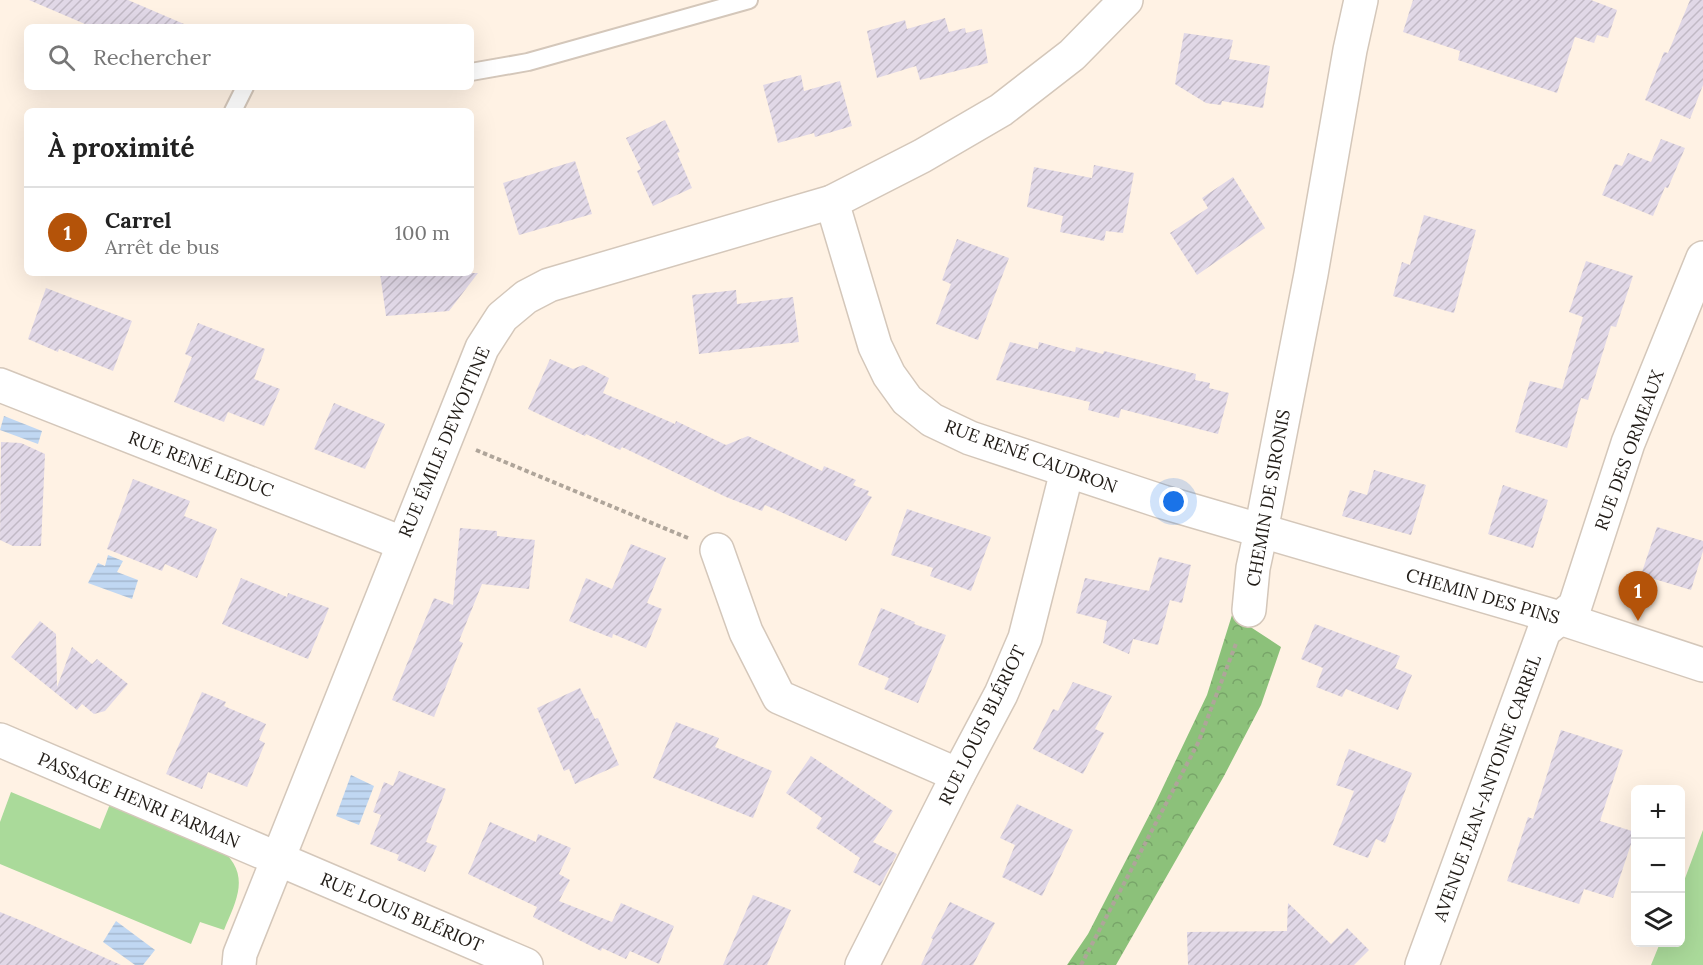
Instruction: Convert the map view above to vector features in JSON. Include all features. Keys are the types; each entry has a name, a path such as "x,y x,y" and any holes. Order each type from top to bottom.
{"street":[{"name":"RUE ÉMILE DEWOITINE","path":"239,965 240,954 444,438 482,348 502,317 526,297 549,285 832,202 922,156 1001,110 1072,54 1126,0"},
{"name":"CHEMIN DE SIRONIS","path":"1250,610 1253,568 1311,274 1350,50 1361,0"},
{"name":"RUE RENÉ CAUDRON","path":"832,202 875,346 889,375 907,400 932,420 970,438 1067,471 1261,531"},
{"name":"RUE DES ORMEAUX","path":"1560,618 1575,606 1628,443 1700,271"},
{"name":"RUE RENÉ LEDUC","path":"0,385 402,543"},
{"name":"RUE LOUIS BLÉRIOT","path":"862,965 1001,694 1025,638 1067,471"},
{"name":"CHEMIN DES PINS","path":"1261,531 1560,618 1703,665"},
{"path":"717,550 746,632 779,697 958,775"},
{"name":"AVENUE JEAN-ANTOINE CARREL","path":"1422,965 1544,631 1560,618"},
{"name":"PASSAGE HENRI FARMAN","path":"0,740 278,860"},
{"name":"RUE LOUIS BLÉRIOT","path":"278,860 526,965"}],"lane":[{"path":"474,71 528,62 749,0"},
{"path":"234,108 243,90"}],"path":[{"path":"444,438 717,550"},
{"name":"CHEMIN DE SIRONIS","path":"1081,965 1198,743 1250,610"}],"green space":[{"path":"1232,615 1281,647 1261,705 1224,776 1116,965 1067,965 1088,934 1154,806 1207,695"},
{"path":"11,792 100,829 110,804 221,849 236,868 239,878 237,898 224,930 200,922 191,944 0,864 0,822"},
{"path":"1703,830 1703,965 1651,965 1658,947 1685,947 1685,878"}],"water":[{"path":"4,416 42,431 38,444 0,430"},
{"path":"108,555 123,561 117,572 138,580 132,599 88,583 98,563 105,566"},
{"path":"351,775 374,786 359,825 336,816"},
{"path":"116,921 155,950 143,965 135,965 103,942"}],"building":[{"path":"29,0 128,0 184,24 85,24"},
{"path":"1413,0 1591,0 1617,10 1608,38 1597,35 1594,43 1575,37 1557,93 1458,60 1460,51 1403,32"},
{"path":"1690,0 1703,0 1703,85 1690,119 1645,100 1664,52 1668,53"},
{"path":"945,18 949,32 965,28 966,33 982,29 988,63 920,80 916,66 877,78 867,31 905,20 907,29"},
{"path":"1184,33 1233,40 1229,59 1270,66 1263,108 1222,101 1221,105 1206,103 1175,84"},
{"path":"801,75 804,91 840,81 852,126 815,137 814,133 778,143 763,85"},
{"path":"665,120 680,152 677,153 692,188 653,206 637,171 641,169 626,138"},
{"path":"1661,139 1685,148 1653,216 1602,195 1615,164 1622,166 1628,153 1651,162"},
{"path":"575,161 592,214 519,235 503,183"},
{"path":"1094,165 1134,173 1123,233 1106,231 1104,241 1060,232 1063,216 1027,207 1034,167 1092,178"},
{"path":"1233,177 1265,228 1197,275 1170,233 1208,208 1202,198"},
{"path":"1424,215 1476,230 1454,313 1393,296 1402,262 1410,265"},
{"path":"957,239 1009,258 978,340 936,324 951,284 942,280"},
{"path":"1586,261 1633,276 1616,327 1611,326 1588,400 1581,398 1567,448 1515,432 1530,381 1562,389 1583,317 1569,312"},
{"path":"474,273 478,273 449,311 386,316 380,276 474,276"},
{"path":"46,288 132,321 113,371 28,339"},
{"path":"736,290 737,304 793,297 799,342 699,354 692,295"},
{"path":"198,323 265,349 254,379 280,389 264,426 228,412 224,422 174,402 192,357 185,354"},
{"path":"1010,342 1038,349 1039,342 1075,352 1076,347 1103,354 1104,351 1196,374 1195,380 1210,383 1209,388 1229,393 1218,434 1121,409 1119,418 1088,410 1090,402 996,380"},
{"path":"550,359 573,369 583,365 609,378 603,393 675,424 676,421 726,445 748,436 822,471 824,466 856,480 853,485 869,491 867,495 872,497 846,541 765,505 762,511 726,497 622,447 620,450 586,434 585,436 528,409"},
{"path":"334,403 385,424 365,469 314,449"},
{"path":"1,442 21,443 45,454 41,546 13,546 0,540"},
{"path":"1374,470 1426,485 1411,535 1342,516 1350,490 1367,495"},
{"path":"133,479 190,501 184,516 217,529 197,578 165,564 162,571 107,549"},
{"path":"1503,485 1548,500 1533,548 1488,534"},
{"path":"907,509 991,537 971,591 930,576 933,568 891,555"},
{"path":"1657,527 1703,541 1703,551 1691,590 1641,575"},
{"path":"460,528 497,531 497,536 535,540 529,589 482,584 459,641 463,643 434,717 392,700 434,598 453,605"},
{"path":"631,544 666,558 647,603 662,609 646,648 613,634 612,638 569,621 586,578 612,589"},
{"path":"1159,557 1191,565 1182,603 1170,600 1158,645 1133,639 1129,654 1103,643 1107,621 1076,613 1085,578 1149,591"},
{"path":"241,578 287,597 288,593 329,608 308,659 222,624"},
{"path":"881,608 915,622 914,624 946,635 918,703 884,689 889,678 858,665"},
{"path":"40,621 56,634 57,687 72,647 92,664 97,659 128,684 105,711 94,714 82,704 77,710 11,657"},
{"path":"1315,624 1400,656 1395,668 1412,675 1398,710 1346,689 1342,697 1316,687 1323,668 1301,659"},
{"path":"1073,682 1112,696 1095,729 1104,733 1083,774 1033,749 1053,709 1058,711"},
{"path":"580,688 595,719 598,718 619,765 575,784 569,769 564,771 537,708"},
{"path":"202,692 226,702 224,706 266,724 259,740 265,743 247,787 208,772 202,789 166,774"},
{"path":"676,722 719,738 715,747 772,771 753,818 653,778"},
{"path":"1561,730 1623,750 1600,821 1631,831 1631,844 1613,898 1584,889 1579,904 1507,881 1528,817 1533,819"},
{"path":"1349,749 1412,773 1385,843 1376,839 1368,858 1333,845 1354,791 1336,785"},
{"path":"811,756 893,811 873,842 897,854 880,886 853,872 860,858 816,828 822,818 786,793"},
{"path":"399,771 446,789 426,842 437,846 425,872 397,860 399,855 370,844 381,815 373,812 384,782 393,786"},
{"path":"1017,804 1073,830 1042,896 1002,877 1015,845 1000,838"},
{"path":"490,822 536,842 538,834 571,848 559,874 570,880 559,901 612,922 621,903 674,926 659,964 630,951 626,959 602,948 601,951 533,917 537,907 468,874"},
{"path":"753,895 791,910 767,965 723,965"},
{"path":"950,902 995,923 973,965 921,965 933,939 931,938"},
{"path":"1288,903 1331,944 1347,928 1369,950 1354,965 1188,965 1187,932 1287,931"},
{"path":"0,912 32,925 121,965 0,965"}],"place":[{"name":"Carrel","path":"1638,621"}]}
